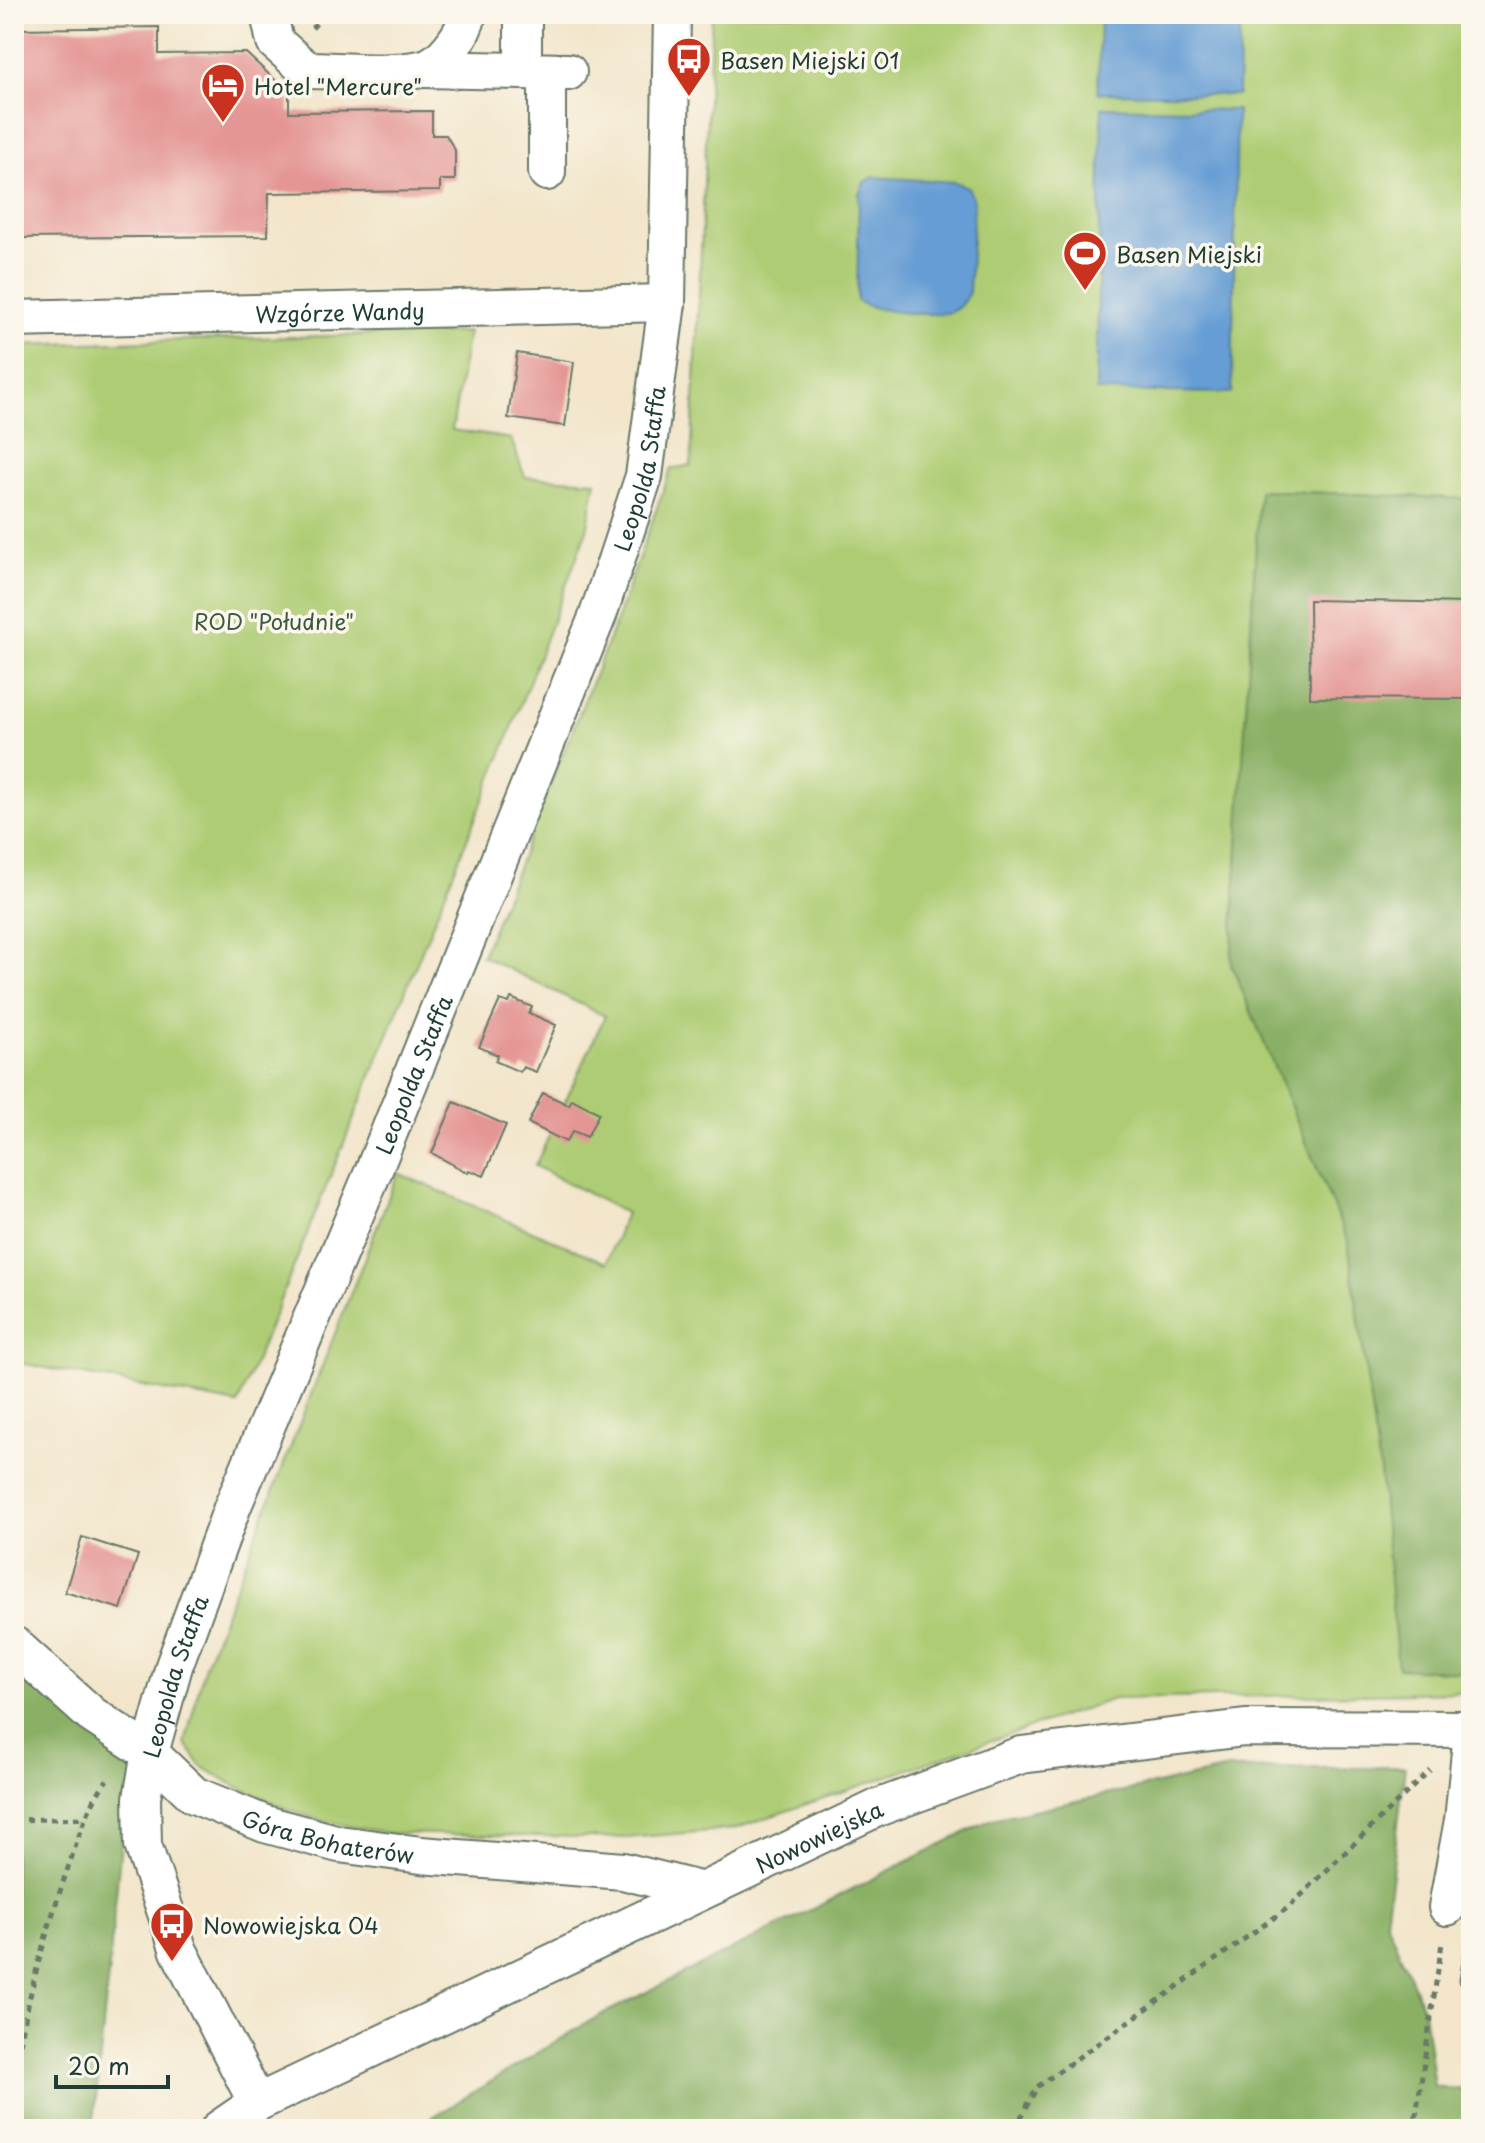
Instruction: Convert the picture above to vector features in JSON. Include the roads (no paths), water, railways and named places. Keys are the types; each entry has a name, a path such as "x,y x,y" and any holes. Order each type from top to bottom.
{"street":[{"path":"269,14 275,42 307,70 546,72"},
{"path":"424,69 453,46 468,14"},
{"path":"523,14 546,72 547,172"},
{"name":"Leopolda Staffa","path":"257,2103 179,1951 143,1845 142,1798 150,1753 174,1666 254,1452 379,1158 598,615 644,476 667,303 672,14"},
{"name":"Wzgórze Wandy","path":"14,319 667,303"},
{"name":"Góra Bohaterów","path":"14,1645 92,1715 150,1753 194,1795 265,1824 339,1844 421,1855 623,1871 699,1890"},
{"name":"Nowowiejska","path":"219,2129 257,2103 699,1890 877,1808 1021,1755 1245,1728 1471,1729"},
{"path":"1447,1907 1463,1820 1471,1742"}],"water":[{"path":"1100,14 1240,14 1238,95 1098,93"},
{"path":"1102,107 1237,110 1232,393 1096,391"},
{"path":"874,177 955,182 968,187 974,201 969,292 963,303 954,310 937,314 900,312 857,301 859,194 864,182"}],"place":[{"name":"Basen Miejski 01","path":"689,98"},
{"name":"Hotel \"Mercure\"","path":"223,124"},
{"name":"Basen Miejski","path":"1085,292"},
{"name":"Nowowiejska 04","path":"172,1963"}],"park label":[{"name":"ROD \"Południe\"","path":"274,620"}]}
